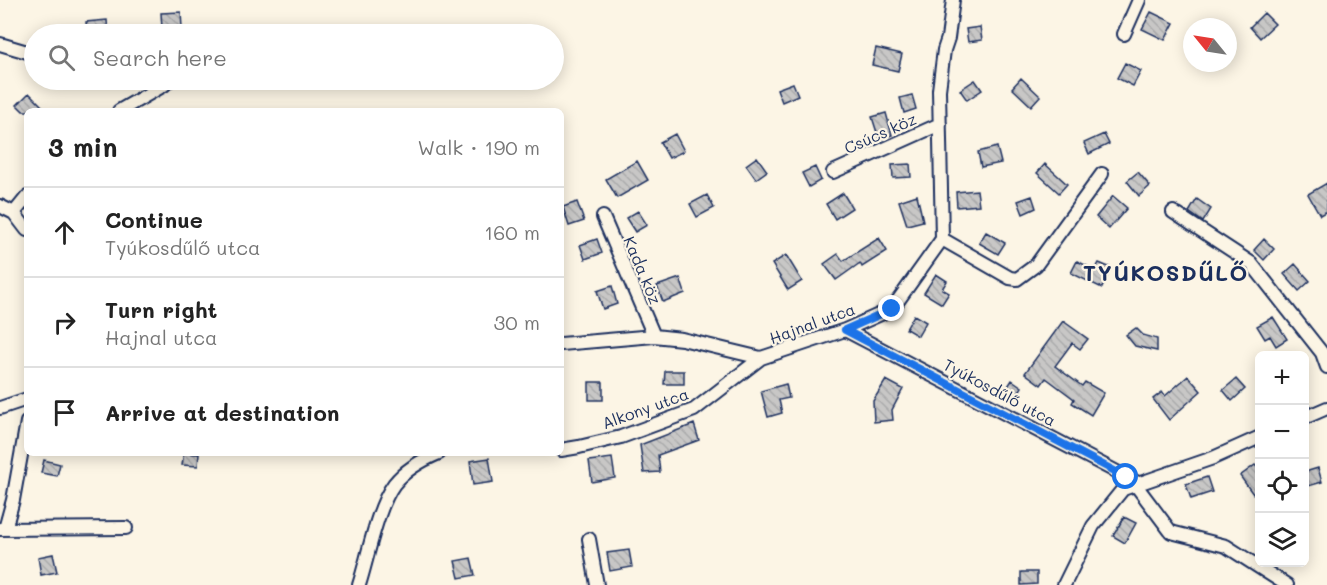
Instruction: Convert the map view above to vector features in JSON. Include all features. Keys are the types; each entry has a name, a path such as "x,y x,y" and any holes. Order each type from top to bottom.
{"street":[{"path":"953,0 939,90 942,239 1010,278 1017,279 1036,265 1102,174"},
{"path":"1124,34 1139,0"},
{"path":"0,44 24,51"},
{"path":"124,108 157,90"},
{"name":"Csúcs köz","path":"833,172 940,124"},
{"path":"14,213 24,201"},
{"path":"0,206 14,213 24,226"},
{"path":"1173,212 1251,263 1322,353 1327,367"},
{"name":"Kada köz","path":"603,217 654,336"},
{"name":"Hajnal utca","path":"564,344 654,336 682,339 761,358 845,330 892,309 942,239"},
{"name":"Tyúkosdűlő utca","path":"845,330 1137,484 1171,532 1226,546 1287,585"},
{"name":"Alkony utca","path":"564,450 621,437 694,410 761,358"},
{"path":"0,408 24,400"},
{"path":"1309,416 1327,408"},
{"path":"24,439 13,500 3,529 126,528"},
{"path":"1064,585 1093,526 1123,489 1213,458 1255,439"},
{"path":"359,585 385,501 393,485 405,472 432,456"},
{"path":"589,539 597,585"}],"building":[{"path":"181,12 182,24 162,24 161,13"},
{"path":"1151,12 1174,23 1165,40 1142,29"},
{"path":"1264,13 1275,24 1260,38 1250,27"},
{"path":"107,20 107,24 86,24 86,22"},
{"path":"980,27 982,40 968,42 966,29"},
{"path":"876,48 902,54 898,71 872,65"},
{"path":"1125,63 1141,71 1133,86 1117,78"},
{"path":"1021,78 1040,96 1031,106 1012,88"},
{"path":"975,80 982,90 967,100 960,90"},
{"path":"793,83 798,95 782,102 777,89"},
{"path":"29,93 44,108 24,108 23,111 17,105"},
{"path":"912,95 916,109 904,113 900,98"},
{"path":"886,113 892,135 879,139 872,117"},
{"path":"675,134 684,151 669,158 660,142"},
{"path":"1104,134 1109,144 1089,154 1084,143"},
{"path":"997,147 1001,163 981,167 978,152"},
{"path":"757,157 767,171 756,179 746,165"},
{"path":"637,161 648,180 617,198 606,179"},
{"path":"910,164 911,177 893,178 892,165"},
{"path":"1045,164 1067,184 1059,193 1037,173"},
{"path":"815,167 821,180 809,187 802,173"},
{"path":"1138,172 1150,186 1139,196 1127,181"},
{"path":"1327,183 1327,211 1320,215 1308,194"},
{"path":"977,190 979,205 957,207 956,192"},
{"path":"843,193 852,208 835,219 826,204"},
{"path":"707,195 714,208 697,217 690,204"},
{"path":"917,195 923,221 907,225 899,201"},
{"path":"1032,196 1036,208 1023,214 1018,201"},
{"path":"1113,196 1127,208 1109,229 1096,217"},
{"path":"1197,199 1211,209 1203,222 1189,212"},
{"path":"577,202 584,221 569,226 564,207"},
{"path":"638,211 647,225 635,232 626,218"},
{"path":"986,232 1005,243 998,254 979,243"},
{"path":"879,238 887,251 862,267 860,263 836,280 824,264 838,254 843,261"},
{"path":"597,239 602,253 585,259 580,245"},
{"path":"1264,239 1274,249 1264,260 1254,250"},
{"path":"786,255 802,281 788,290 772,264"},
{"path":"1077,261 1095,270 1099,263 1111,268 1102,288 1071,273"},
{"path":"1295,264 1310,281 1299,291 1284,274"},
{"path":"936,274 947,281 942,289 949,293 942,304 924,293"},
{"path":"680,278 685,293 663,302 657,286"},
{"path":"612,286 617,304 603,309 597,291"},
{"path":"914,315 926,322 918,336 906,329"},
{"path":"1273,317 1287,339 1276,346 1270,336 1265,339 1257,326"},
{"path":"1063,321 1088,339 1080,349 1072,343 1055,366 1082,386 1085,382 1104,393 1091,415 1072,403 1074,399 1046,378 1041,385 1025,373"},
{"path":"1136,328 1143,335 1157,339 1157,351 1135,346 1126,335"},
{"path":"665,371 684,371 684,384 664,384"},
{"path":"1188,376 1201,391 1169,420 1153,399 1162,392 1165,396"},
{"path":"1236,379 1245,389 1232,401 1223,390"},
{"path":"886,380 903,389 892,410 893,420 874,422 873,401"},
{"path":"1012,380 1022,387 1014,400 1003,394"},
{"path":"589,382 603,382 603,400 589,400"},
{"path":"786,384 789,398 779,400 782,413 768,417 761,391"},
{"path":"694,424 699,440 658,455 660,472 644,473 640,445"},
{"path":"184,456 199,456 198,466 182,465"},
{"path":"489,458 493,482 473,485 470,461"},
{"path":"612,458 615,478 592,482 589,461"},
{"path":"44,460 60,464 57,476 41,473"},
{"path":"1255,465 1255,493 1253,494 1240,476"},
{"path":"1318,468 1322,482 1309,486 1309,471"},
{"path":"1207,477 1212,492 1191,499 1186,484"},
{"path":"1124,517 1136,523 1125,543 1113,536"},
{"path":"629,550 632,567 610,571 607,553"},
{"path":"53,554 57,572 41,575 38,557"},
{"path":"471,558 475,575 459,578 455,561"},
{"path":"1021,572 1037,572 1037,584 1021,585"}],"district":[{"name":"TYÚKOSDŰLŐ","path":"1166,272"}],"route":[{"path":"892,309 845,330 1126,477"}]}
